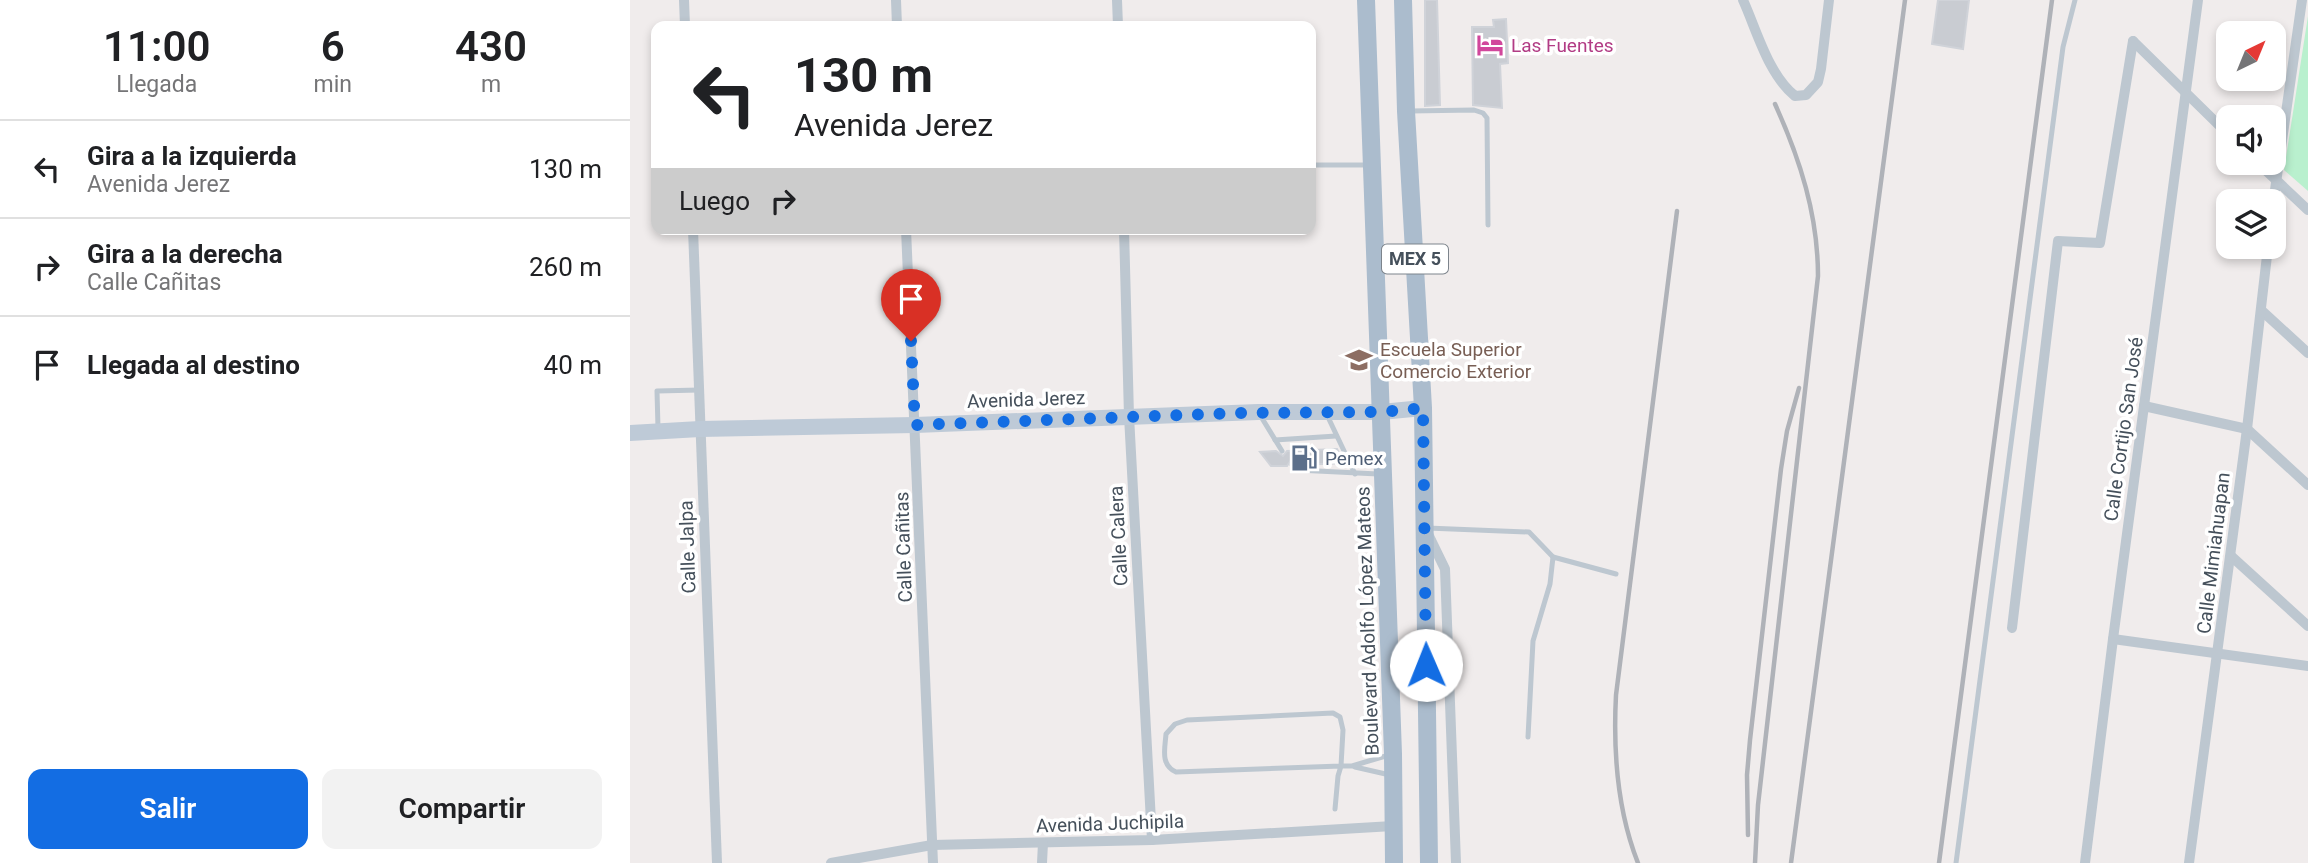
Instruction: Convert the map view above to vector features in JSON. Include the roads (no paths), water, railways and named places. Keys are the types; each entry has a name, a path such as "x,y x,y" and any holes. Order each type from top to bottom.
{"main road":[{"name":"Boulevard Adolfo López Mateos","path":"1366,0 1393,754 1394,863"},
{"name":"MEX 5","path":"1403,0 1406,111 1423,408 1429,863"}],"street":[{"path":"684,0 685,21"},
{"path":"896,0 897,21"},
{"path":"1117,0 1118,21"},
{"path":"1743,0 1784,87 1795,96 1806,94 1814,89 1818,82 1829,0"},
{"name":"Calle Cortijo San José","path":"2085,863 2198,0"},
{"path":"2275,189 2302,0"},
{"path":"2012,628 2058,241 2100,243 2133,41 2216,123"},
{"path":"2271,175 2308,210"},
{"name":"Calle Jalpa","path":"693,235 717,863"},
{"name":"Calle Cañitas","path":"906,235 933,863"},
{"name":"Calle Calera","path":"1124,235 1129,416 1152,840"},
{"name":"Calle Mimiahuapan","path":"2189,863 2231,556 2267,259"},
{"path":"2261,310 2308,353"},
{"path":"2144,406 2247,429 2308,485"},
{"name":"Avenida Jerez","path":"630,433 1258,412 1381,412 1423,408"},
{"path":"1424,528 1446,569 1456,863"},
{"path":"2231,556 2308,626"},
{"path":"2113,639 2308,666"},
{"name":"Avenida Juchipila","path":"831,863 932,845 1152,840 1393,826"},
{"path":"1042,863 1043,843"}],"lane":[{"path":"1956,863 2061,61 2075,0"},
{"path":"1406,111 1474,110 1483,113 1487,118 1488,225"},
{"path":"1316,166 1372,165"},
{"path":"658,432 657,391 699,390"},
{"path":"1258,412 1282,451"},
{"path":"1326,412 1355,474"},
{"path":"1275,440 1336,436"},
{"path":"1292,466 1297,470 1383,474"},
{"path":"1424,528 1529,532 1553,557 1616,574"},
{"path":"1528,737 1533,641 1550,584 1553,557"},
{"path":"1335,809 1336,785 1341,766 1343,730 1340,717 1333,713 1187,720 1175,724 1166,734 1165,762 1176,772 1341,766 1352,766 1393,776"},
{"path":"1352,766 1393,754"}],"railway":[{"path":"1791,863 1905,0"},
{"path":"1939,863 2052,0"},
{"path":"1755,863 1758,805 1818,276 1815,231 1806,188 1775,104"},
{"path":"1638,863 1625,822 1618,780 1616,695 1677,211"},
{"path":"1748,835 1747,775 1750,740 1781,469 1787,431 1799,388"}],"place":[{"name":"Las Fuentes","path":"1490,45"},
{"name":"Escuela Superior Comercio Exterior","path":"1359,360"},
{"name":"Pemex","path":"1304,458"}]}
